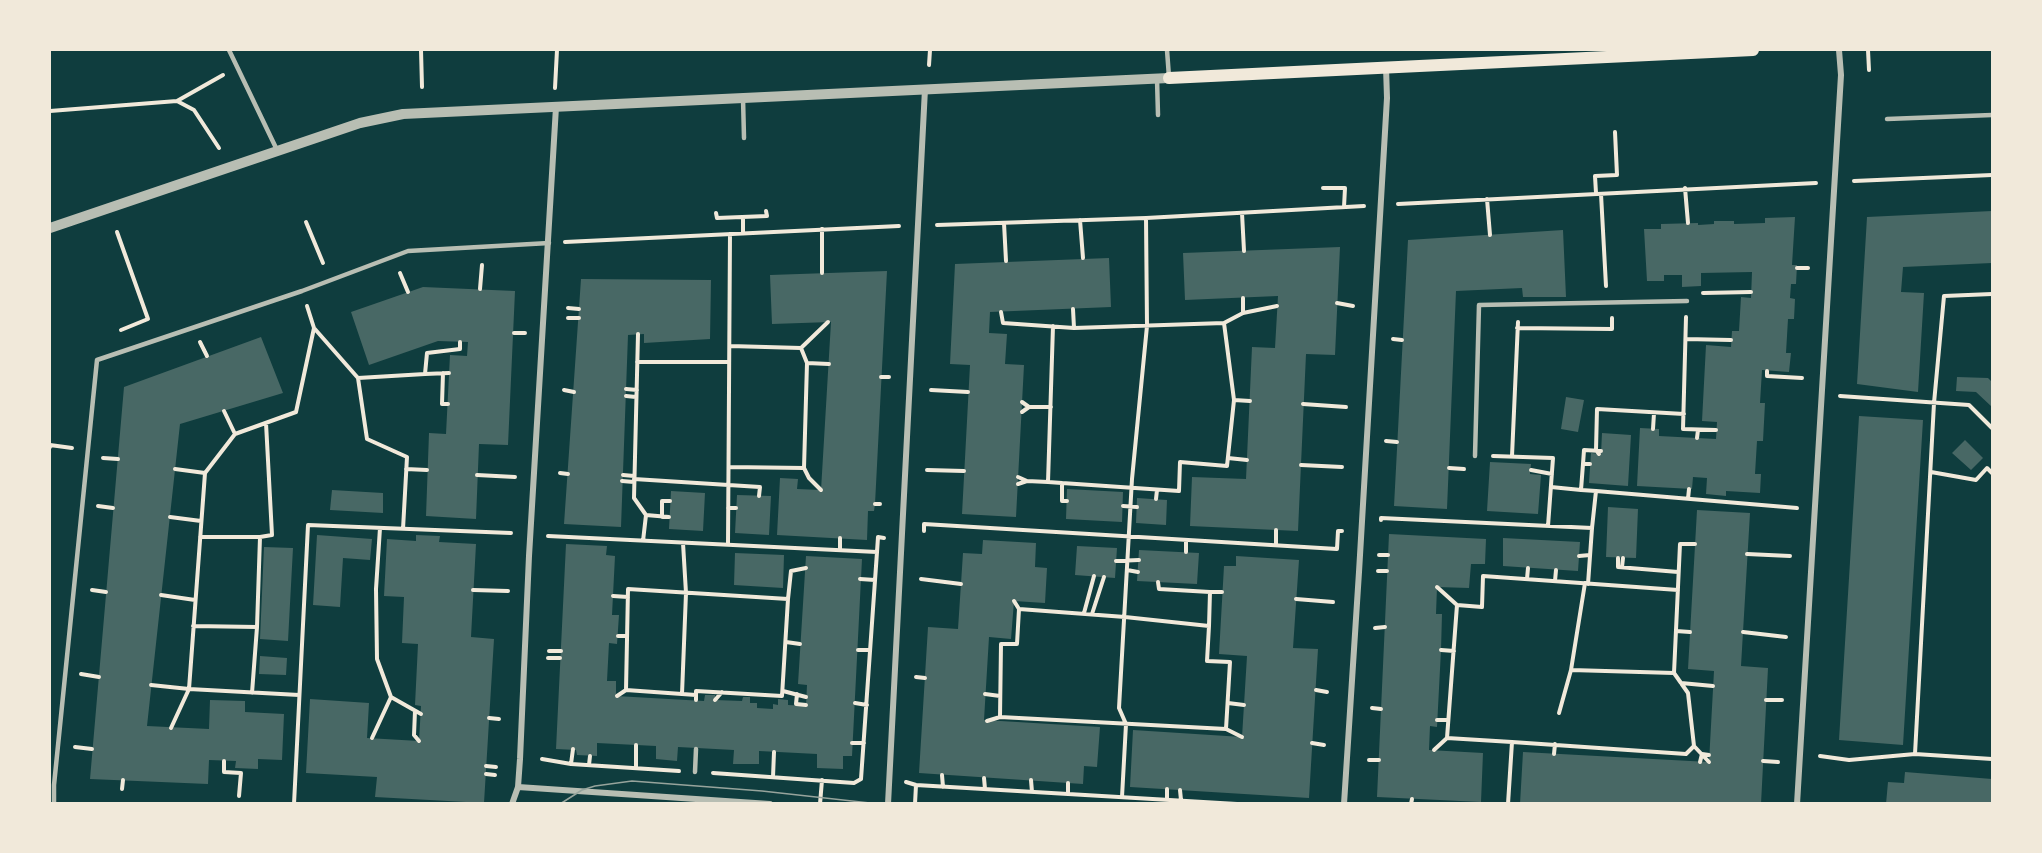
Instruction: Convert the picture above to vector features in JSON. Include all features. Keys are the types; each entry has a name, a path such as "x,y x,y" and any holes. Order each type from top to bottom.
{"main road":[{"path":"1163,78 1753,50"}],"street":[{"path":"1797,804 1841,75 1839,50"},
{"path":"1344,804 1387,98 1386,67"},
{"path":"50,228 360,123 403,114 1163,78"},
{"path":"888,804 926,89"},
{"path":"512,804 518,787 530,535 556,107"},
{"path":"518,787 770,804"}],"lane":[{"path":"229,50 277,151"},
{"path":"1158,115 1167,50"},
{"path":"743,98 744,138"},
{"path":"1887,119 1992,115"},
{"path":"54,804 97,360 302,291 408,251 549,243"},
{"path":"1475,456 1479,305 1687,301"},
{"path":"695,772 696,748"}],"path":[{"path":"421,50 422,87"},
{"path":"554,83 556,50"},
{"path":"929,65 930,50"},
{"path":"1868,50 1869,70"},
{"path":"50,111 177,101 238,66"},
{"path":"177,101 194,110 204,123 219,148 225,169"},
{"path":"1607,303 1599,194 1595,176 1617,175 1615,132"},
{"path":"1835,181 1992,175"},
{"path":"1323,188 1345,188 1344,207"},
{"path":"1685,188 1688,223"},
{"path":"1487,199 1490,235"},
{"path":"716,213 717,218 767,216 766,211"},
{"path":"1242,213 1244,251"},
{"path":"742,217 743,233"},
{"path":"1122,797 1126,724 1119,708 1131,488 1147,326 1146,218"},
{"path":"1080,220 1083,258"},
{"path":"306,222 323,263"},
{"path":"1004,223 1006,261"},
{"path":"549,243 917,226"},
{"path":"822,229 822,273"},
{"path":"117,232 148,319 124,329"},
{"path":"728,545 730,234"},
{"path":"1797,268 1808,268"},
{"path":"480,289 481,278"},
{"path":"302,291 314,328 357,378 367,439 407,457 403,529"},
{"path":"1716,430 1683,429 1687,293 1748,294"},
{"path":"1915,754 1934,403 1944,296 1992,294"},
{"path":"1243,298 1243,313"},
{"path":"1337,303 1353,306"},
{"path":"1517,328 1612,329 1613,303"},
{"path":"1519,304 1512,456 1553,459 1548,526"},
{"path":"1001,312 1003,324 1074,328 1224,323 1243,313 1277,306"},
{"path":"568,308 579,309"},
{"path":"1073,309 1074,328"},
{"path":"568,318 579,318"},
{"path":"730,346 801,348 828,322"},
{"path":"1018,477 1028,481 1179,491 1180,462 1227,466 1234,400 1224,323"},
{"path":"1048,482 1053,326"},
{"path":"171,728 189,689 205,473 236,434 296,412 314,328"},
{"path":"514,333 526,333"},
{"path":"638,334 634,498 646,515 643,541"},
{"path":"1393,339 1402,340"},
{"path":"1686,339 1731,340"},
{"path":"426,353 460,349 460,342"},
{"path":"424,346 425,374"},
{"path":"801,348 807,363 804,468 809,478 821,490"},
{"path":"637,362 729,362"},
{"path":"807,363 829,364"},
{"path":"1767,371 1767,376 1802,378"},
{"path":"443,373 442,404 448,404"},
{"path":"357,378 449,373"},
{"path":"881,376 889,378"},
{"path":"626,389 637,390"},
{"path":"564,390 574,392"},
{"path":"931,390 968,392"},
{"path":"1822,395 1969,405 1992,428"},
{"path":"626,396 636,397"},
{"path":"1234,400 1250,401"},
{"path":"1022,402 1029,407 1051,407"},
{"path":"1303,404 1346,407"},
{"path":"1022,412 1029,407"},
{"path":"1581,490 1584,450 1599,452 1597,410 1684,414"},
{"path":"224,411 236,434"},
{"path":"1653,429 1654,413"},
{"path":"200,537 272,535 266,423"},
{"path":"1697,438 1698,430"},
{"path":"1386,441 1397,442"},
{"path":"1228,458 1247,460"},
{"path":"1449,464 1454,464 1453,468"},
{"path":"1583,464 1590,464"},
{"path":"1301,465 1342,467"},
{"path":"729,467 804,468"},
{"path":"1931,472 1976,480 1987,468 1992,473"},
{"path":"406,469 427,470"},
{"path":"175,470 205,473"},
{"path":"927,470 964,471"},
{"path":"1531,470 1552,474"},
{"path":"560,473 568,474"},
{"path":"477,475 516,477"},
{"path":"623,475 634,479"},
{"path":"622,481 634,479 760,487 759,496"},
{"path":"1018,484 1028,481"},
{"path":"1062,483 1062,501 1067,501"},
{"path":"1551,487 1815,509"},
{"path":"1688,499 1689,489"},
{"path":"1156,490 1156,499"},
{"path":"1559,712 1571,670 1587,583 1596,491"},
{"path":"1708,494 1708,500"},
{"path":"662,517 662,501 670,501"},
{"path":"1123,506 1137,507"},
{"path":"728,508 736,508"},
{"path":"646,515 669,517"},
{"path":"170,517 201,521"},
{"path":"1130,518 1137,518"},
{"path":"1381,518 1592,528"},
{"path":"901,538 923,539 924,524 1337,549"},
{"path":"380,528 376,583 377,659 391,697 421,714"},
{"path":"1276,530 1276,545"},
{"path":"252,693 257,666 260,537"},
{"path":"840,538 840,550"},
{"path":"1186,540 1186,552"},
{"path":"680,696 686,593 683,543"},
{"path":"1695,544 1680,544 1674,673 1688,693 1695,746 1709,762"},
{"path":"379,551 386,552"},
{"path":"542,759 571,764 854,783 861,779 877,552"},
{"path":"1747,554 1790,556"},
{"path":"1379,555 1388,555"},
{"path":"1579,556 1590,555"},
{"path":"1620,558 1618,567 1678,572"},
{"path":"1116,561 1139,560"},
{"path":"617,696 626,690 696,699 696,690 782,696 791,571 806,568"},
{"path":"1527,579 1528,568"},
{"path":"1127,570 1138,572"},
{"path":"1555,581 1556,570"},
{"path":"1378,571 1388,571"},
{"path":"1083,613 1094,576"},
{"path":"1437,587 1457,605 1482,607 1483,576 1678,591"},
{"path":"1092,614 1104,577"},
{"path":"860,579 875,580"},
{"path":"921,579 961,584"},
{"path":"1158,582 1160,588 1222,592"},
{"path":"376,583 385,584"},
{"path":"626,690 628,589 788,599"},
{"path":"474,590 508,591"},
{"path":"1210,592 1207,661 1230,662 1226,729"},
{"path":"161,596 195,600"},
{"path":"613,596 628,597"},
{"path":"1296,599 1333,602"},
{"path":"1000,717 1001,644 1017,644 1019,609 1014,601"},
{"path":"1434,750 1447,738 1457,605"},
{"path":"1019,609 1209,626"},
{"path":"194,626 257,627"},
{"path":"1375,628 1385,627"},
{"path":"1676,631 1690,632"},
{"path":"1743,632 1786,637"},
{"path":"618,636 627,636"},
{"path":"786,642 800,644"},
{"path":"858,650 870,650"},
{"path":"1441,650 1454,651"},
{"path":"549,651 561,651"},
{"path":"548,658 560,658"},
{"path":"1571,670 1674,673"},
{"path":"916,677 925,678"},
{"path":"1681,683 1713,686"},
{"path":"151,685 299,695"},
{"path":"1316,690 1327,692"},
{"path":"783,691 806,697"},
{"path":"715,700 722,692"},
{"path":"985,693 1000,694"},
{"path":"796,694 796,704 806,705"},
{"path":"370,736 391,697"},
{"path":"1766,700 1782,700"},
{"path":"855,703 867,705"},
{"path":"1228,704 1244,705"},
{"path":"1371,708 1381,709"},
{"path":"416,711 414,735 419,741"},
{"path":"987,720 1000,717 1126,724 1189,731 1226,729 1242,736"},
{"path":"489,718 499,719"},
{"path":"1437,720 1448,720"},
{"path":"1226,729 1236,736"},
{"path":"1447,738 1686,754 1695,746"},
{"path":"1508,804 1512,742"},
{"path":"852,743 864,743"},
{"path":"1312,743 1324,745"},
{"path":"1554,754 1555,744"},
{"path":"636,745 636,768"},
{"path":"571,764 573,749"},
{"path":"1637,758 1638,750"},
{"path":"773,777 774,752"},
{"path":"1702,754 1709,754"},
{"path":"1700,762 1702,754"},
{"path":"1820,756 1850,760 1915,754 1992,759"},
{"path":"590,756 590,765"},
{"path":"1369,760 1378,760"},
{"path":"224,761 224,772 241,773 239,796"},
{"path":"1763,761 1778,762"},
{"path":"486,766 496,767"},
{"path":"486,774 495,775"},
{"path":"942,775 943,787"},
{"path":"1123,777 1130,777"},
{"path":"984,778 985,789"},
{"path":"122,789 123,780"},
{"path":"820,804 822,780"},
{"path":"1031,780 1032,792"},
{"path":"906,782 943,787 1237,804"},
{"path":"1068,783 1068,794"},
{"path":"915,804 916,785"},
{"path":"1167,789 1167,800"},
{"path":"1180,790 1181,800"}],"building":[{"path":"1992,211 1992,263 1903,267 1901,292 1924,293 1918,392 1857,384 1867,217"},
{"path":"1795,217 1792,265 1797,265 1796,284 1791,284 1790,298 1795,299 1794,319 1788,319 1786,353 1791,353 1789,372 1762,370 1760,403 1765,403 1763,441 1757,441 1755,474 1761,474 1760,493 1726,491 1726,496 1706,494 1707,478 1693,477 1692,489 1637,486 1640,428 1659,429 1659,436 1716,439 1717,422 1702,421 1706,345 1731,347 1732,331 1739,331 1741,297 1751,298 1752,272 1701,273 1701,286 1682,287 1682,275 1664,275 1664,281 1647,281 1644,229 1661,229 1661,224 1698,223 1698,225 1714,224 1714,221 1734,221 1734,224 1765,223 1765,218"},
{"path":"1563,230 1566,297 1523,297 1522,288 1456,291 1447,509 1394,506 1408,240"},
{"path":"1340,247 1335,355 1306,354 1298,531 1190,526 1192,477 1246,479 1252,347 1275,348 1278,296 1185,300 1183,253"},
{"path":"1109,258 1111,307 990,312 989,333 1007,334 1005,364 1024,365 1016,517 962,514 970,365 950,364 955,264"},
{"path":"887,271 875,504 874,511 868,511 867,540 777,535 780,478 798,479 797,489 821,490 831,322 772,324 770,275"},
{"path":"581,279 711,280 710,339 644,343 644,334 628,335 621,527 564,524"},
{"path":"423,287 515,291 508,445 479,444 476,519 426,516 429,433 446,434 450,355 467,356 468,342 438,341 369,365 351,312"},
{"path":"261,337 283,393 180,424 147,726 209,729 210,700 245,701 245,712 284,714 282,760 258,759 258,769 235,768 236,761 209,760 208,784 90,779 124,387"},
{"path":"1957,377 1988,378 1992,382 1992,407 1976,392 1956,391"},
{"path":"1566,397 1584,400 1578,432 1561,429"},
{"path":"1859,416 1923,420 1903,745 1839,740"},
{"path":"1602,433 1631,435 1628,486 1589,483 1591,453 1601,454"},
{"path":"1965,440 1983,458 1971,470 1952,453"},
{"path":"1490,462 1531,464 1530,474 1541,475 1538,514 1487,511"},
{"path":"1067,489 1123,492 1122,522 1066,519"},
{"path":"332,490 383,493 383,513 330,510"},
{"path":"671,491 705,493 703,531 669,529"},
{"path":"737,495 771,496 769,535 735,533"},
{"path":"1137,498 1167,500 1166,525 1136,523"},
{"path":"1608,507 1638,509 1636,558 1606,557"},
{"path":"1697,510 1750,513 1741,666 1768,668 1761,804 1520,804 1523,752 1709,762 1714,671 1688,669"},
{"path":"1389,534 1486,539 1485,564 1471,564 1469,588 1437,587 1436,614 1442,614 1441,650 1437,727 1430,726 1429,750 1483,753 1481,802 1377,797"},
{"path":"317,535 372,539 370,560 343,558 340,607 313,605"},
{"path":"416,535 440,536 439,542 476,544 471,637 494,639 484,803 375,797 377,777 306,773 310,699 369,703 367,738 419,741 421,706 415,705 418,644 402,643 404,597 384,596 387,539 416,541"},
{"path":"1503,538 1580,542 1578,571 1503,566"},
{"path":"983,540 1036,543 1035,567 1047,568 1045,603 1014,601 1011,639 989,637 984,720 1100,727 1097,767 1084,766 1083,784 919,773 928,627 958,629 963,553 982,554"},
{"path":"566,544 607,546 606,555 615,556 612,615 619,615 617,644 609,643 607,681 616,681 616,696 704,701 705,695 715,695 715,700 742,701 743,697 750,697 750,703 757,703 757,708 773,709 773,704 778,705 778,699 788,700 788,705 806,706 807,685 798,684 806,556 862,559 852,756 843,756 843,769 817,768 817,754 759,751 759,764 733,764 734,750 678,747 677,761 656,759 656,746 597,743 597,756 577,755 576,750 556,749"},
{"path":"1077,546 1117,548 1115,578 1075,575"},
{"path":"264,547 293,548 288,641 260,639"},
{"path":"1139,550 1199,553 1197,584 1137,581"},
{"path":"735,553 784,555 783,588 734,585"},
{"path":"1236,556 1299,560 1293,648 1318,649 1309,798 1130,787 1133,730 1242,737 1247,656 1219,654 1224,566 1236,566"},
{"path":"260,656 287,658 286,675 259,674"},
{"path":"1905,772 1992,779 1992,804 1886,804 1888,782 1904,783"}],"tram line":[{"path":"560,804 582,790 632,781 762,791 879,804"}]}
